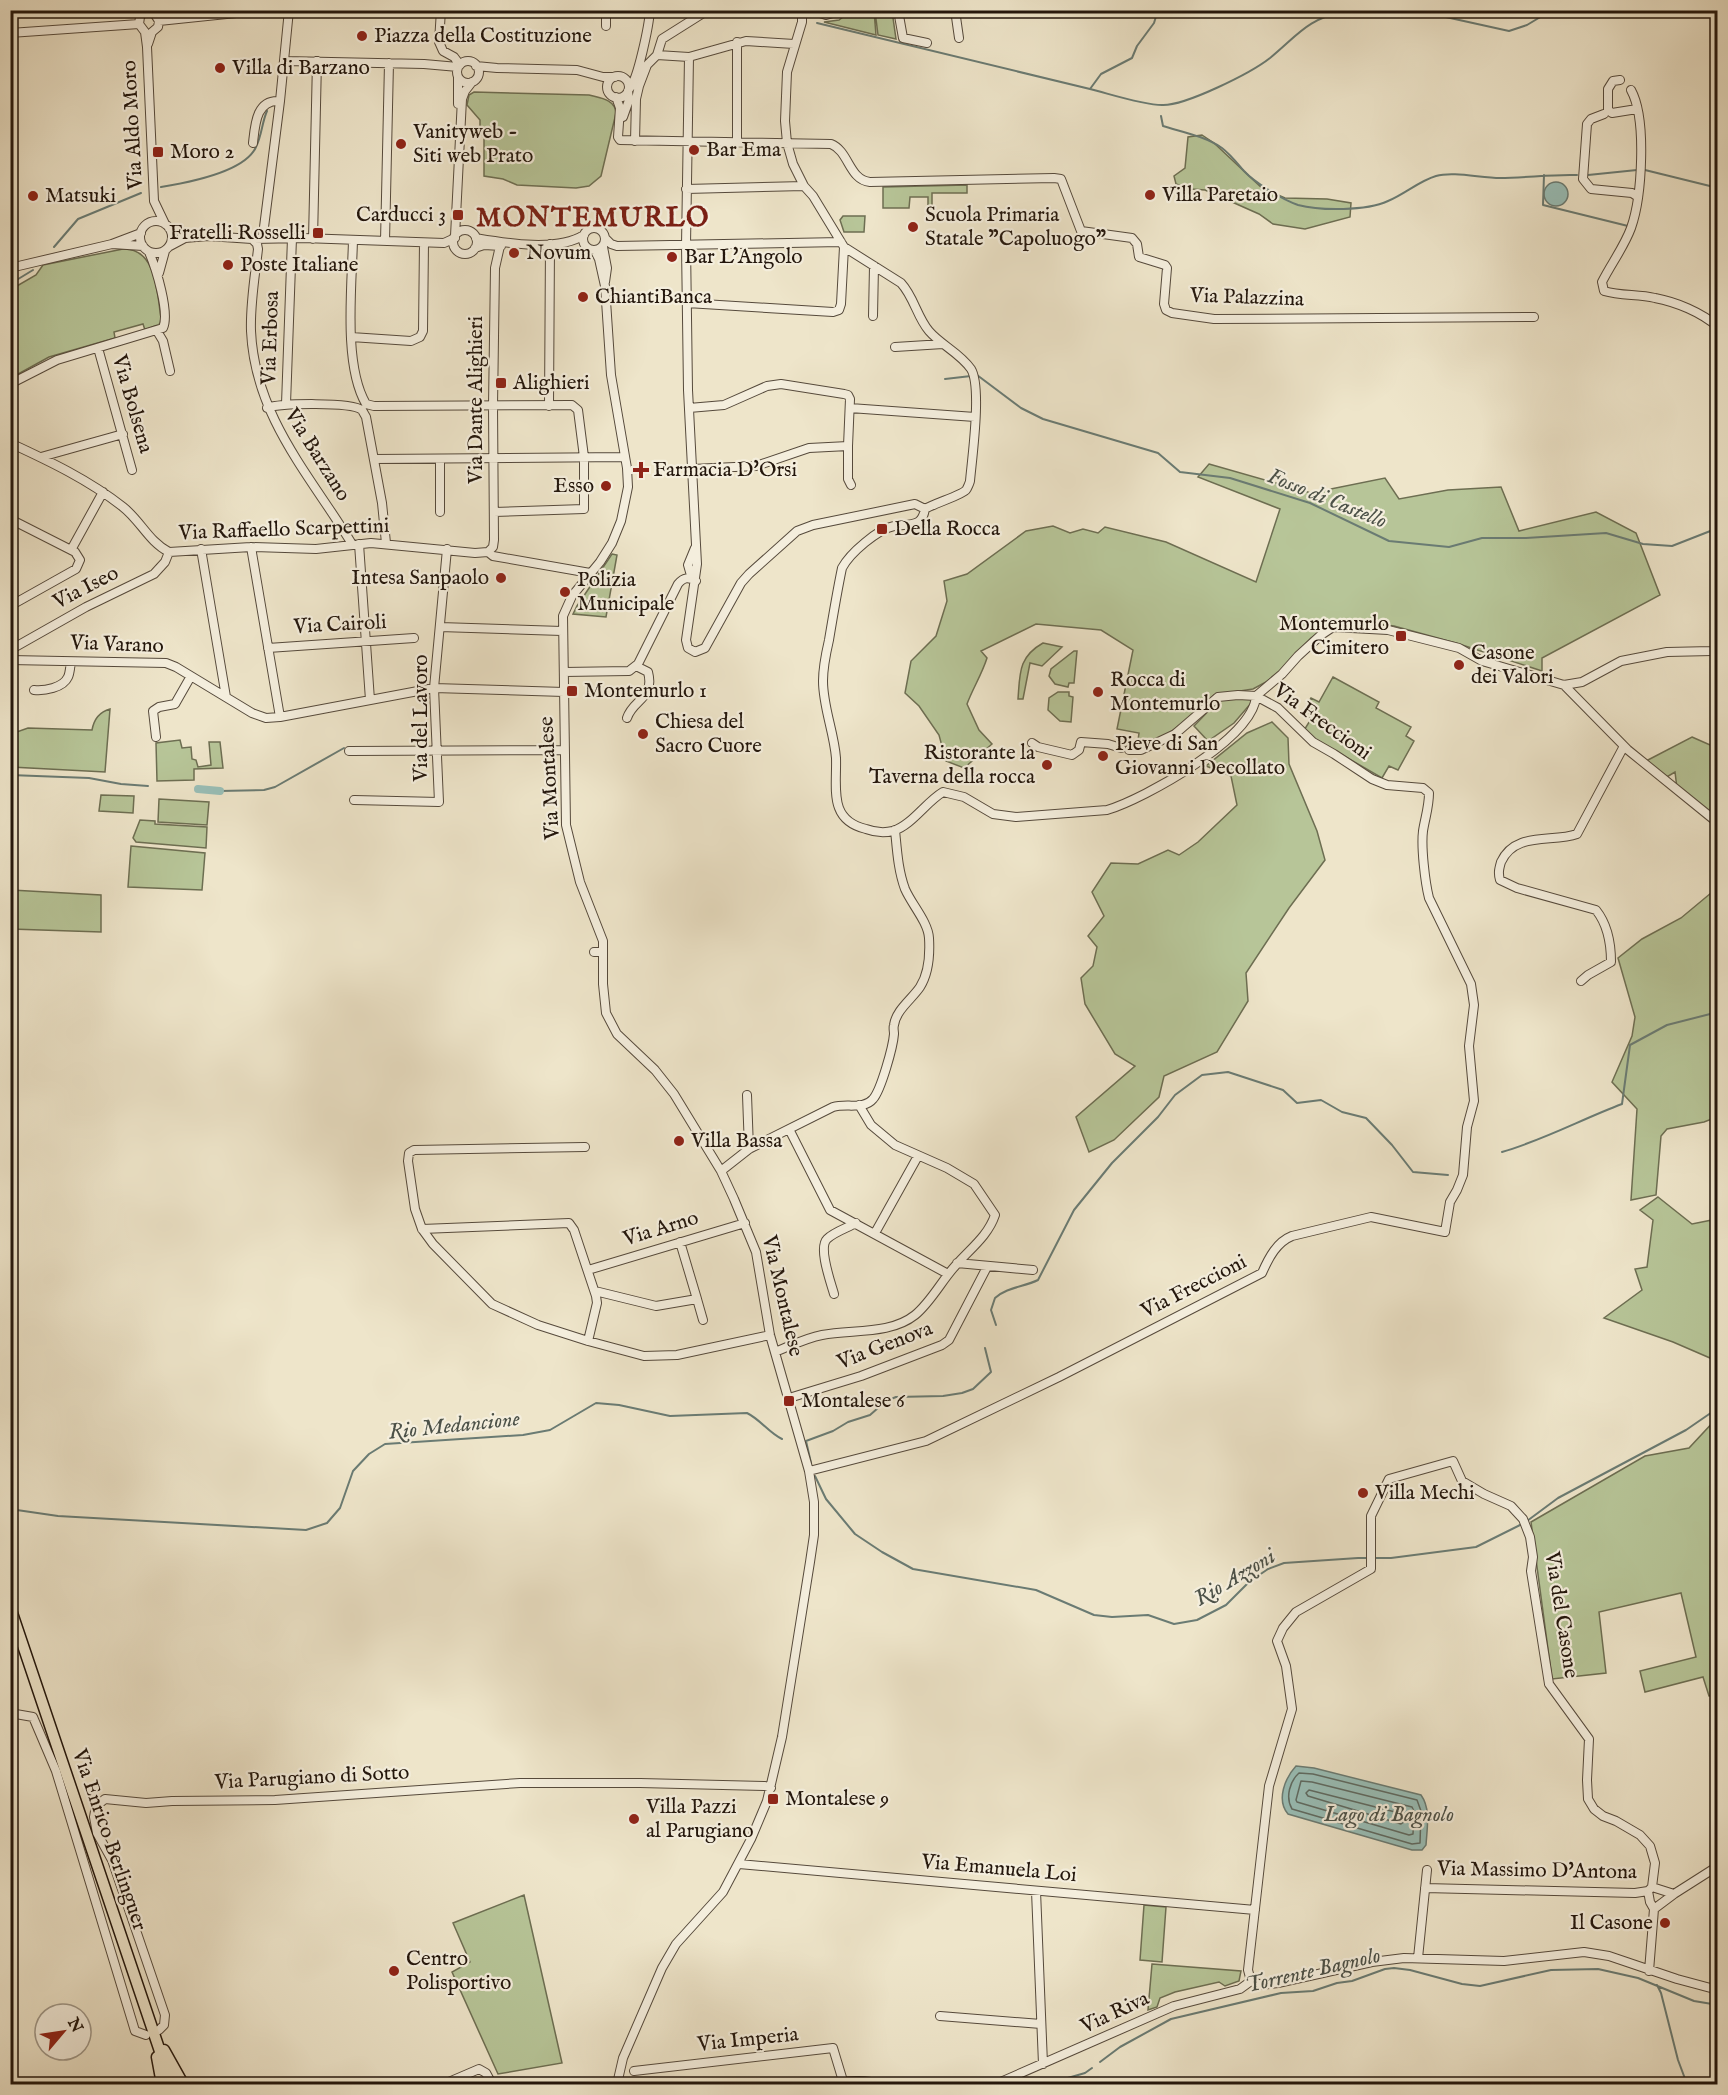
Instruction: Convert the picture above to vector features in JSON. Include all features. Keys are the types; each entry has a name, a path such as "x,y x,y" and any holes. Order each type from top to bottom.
{"main road":[{"name":"Via Enrico Berlinguer","path":"10,1607 171,2085"},
{"path":"154,2035 162,2085"},
{"path":"154,2035 183,2085"}],"street":[{"path":"10,33 139,24 140,17 147,11 156,15 159,21 265,10"},
{"path":"263,235 285,61 289,10"},
{"path":"432,65 438,55 441,10"},
{"path":"606,10 606,26"},
{"path":"639,62 631,73 609,81 610,94 622,97 632,87 648,32 650,10"},
{"path":"802,10 802,22 787,72 785,122 787,143 793,164 804,186 813,196 843,244 907,289 924,325 972,372 974,383 975,417 970,481 967,490 957,496 935,502 925,509 918,522 892,526 885,530 855,551 842,568 823,681 836,756 834,777 837,801 842,817 854,826 871,831 895,830 922,811 932,798 943,792 964,797 993,814 1016,818 1107,810 1121,806 1166,784 1195,765 1241,727 1256,702 1256,696"},
{"path":"811,10 826,15 843,10"},
{"path":"898,10 903,38 927,43"},
{"path":"955,10 959,38"},
{"path":"635,141 636,99 647,65 657,55 662,39 704,11"},
{"name":"Via Aldo Moro","path":"148,32 158,27 159,21"},
{"name":"Via Aldo Moro","path":"139,24 148,32"},
{"name":"Via Aldo Moro","path":"143,229 154,201 148,32"},
{"path":"657,55 689,57 746,40 794,44"},
{"path":"440,42 443,51 454,57 459,66 457,130 459,135"},
{"path":"737,42 737,143"},
{"path":"689,57 686,245 689,408 695,547 688,565 694,580 686,645 691,651 702,650 741,583 797,531 813,525 915,504 925,509"},
{"path":"285,61 459,66 468,61 475,74"},
{"path":"313,238 317,62"},
{"path":"385,241 389,63"},
{"path":"458,77 465,82 475,74 497,68 572,70 619,77 628,83 628,100 618,139 787,143"},
{"path":"588,73 608,88"},
{"path":"456,249 462,99 475,74"},
{"path":"1620,80 1613,81 1608,89 1608,110 1612,113 1638,109"},
{"path":"1631,90 1638,109 1641,165 1638,197 1630,228 1602,282 1604,291 1667,301 1701,314 1718,327"},
{"path":"616,97 620,108 621,123"},
{"path":"253,143 256,118 262,108 267,102 280,101"},
{"path":"1604,114 1591,119 1587,124 1583,179 1591,189 1632,193 1638,197"},
{"name":"Via Palazzina","path":"787,143 831,144 837,147 862,182 1054,178 1061,180 1082,231 1132,238 1137,244 1139,256 1165,265 1167,268 1164,304 1166,310 1172,313 1214,319 1534,317"},
{"path":"686,189 804,186"},
{"name":"Via Aldo Moro","path":"154,201 167,226"},
{"path":"458,204 460,222 464,231"},
{"path":"10,266 112,244 155,221 196,236"},
{"path":"159,273 172,236 167,226"},
{"path":"476,238 512,243 550,244 570,242 584,235 589,229 596,228 603,232 598,246"},
{"path":"10,384 46,364 163,328 165,323 159,273 146,249 143,229"},
{"path":"444,243 464,231 471,232 476,238 476,248"},
{"path":"229,237 263,235 291,238"},
{"name":"Via Montalese","path":"584,235 583,242 598,246 607,268 605,286 611,375 628,487 621,521 612,543 572,596 563,616 567,825 580,882 602,936 598,952 602,966 604,1002 610,1023 617,1034 666,1082 721,1171 756,1252 770,1335 809,1471 814,1502 814,1535 782,1737 771,1788 752,1839 723,1892 676,1944 662,1968 623,2058 617,2085"},
{"path":"112,244 146,249 156,254 185,238 196,236 252,239 313,238 444,243 467,254 484,245 500,246 512,243"},
{"name":"Via Erbosa","path":"286,404 291,238"},
{"name":"Via Barzano","path":"252,239 258,249 251,336 258,380 267,408 284,440 355,544"},
{"path":"353,240 351,337 359,389 366,404 374,406 572,405 578,410 584,457 584,507 581,511 494,512"},
{"path":"351,337 411,341 418,339 423,332 424,243"},
{"path":"550,244 554,246 611,244 617,246 843,244"},
{"path":"549,406 550,244"},
{"path":"687,303 833,312 838,310 841,304 843,244"},
{"name":"Via Dante Alighieri","path":"488,552 493,548 494,540 495,268 500,246"},
{"path":"873,316 874,266"},
{"path":"157,331 164,341 170,371"},
{"path":"895,347 944,344"},
{"name":"Via Bolsena","path":"98,348 132,470"},
{"path":"689,408 724,405 767,386 781,384 848,395 850,408 848,479 851,485"},
{"path":"351,406 357,404 359,389"},
{"path":"267,408 286,404 351,406 359,407 366,417"},
{"path":"374,406 368,408 366,417 382,503 386,543"},
{"path":"850,408 975,417"},
{"path":"41,457 123,434"},
{"name":"Via Raffaello Scarpettini","path":"10,443 41,457 103,492 126,509 159,546 170,552 251,547 316,549 386,543 475,553 488,552 494,556 590,573"},
{"path":"692,469 756,466 809,448 848,446"},
{"path":"374,459 625,457"},
{"path":"440,459 440,512"},
{"path":"71,550 103,492"},
{"path":"10,519 71,550 79,557 76,568 10,606"},
{"path":"355,544 370,700"},
{"path":"251,547 280,717"},
{"path":"201,549 226,697"},
{"name":"Via del Lavoro","path":"354,800 439,802 434,688 447,549"},
{"name":"Via Iseo","path":"10,650 92,604 154,574 165,562 170,552"},
{"path":"564,672 629,671 636,666 678,584 684,578 694,580"},
{"path":"440,627 562,631"},
{"path":"1032,742 1038,747 1072,755 1079,750 1081,742 1141,750 1175,734 1218,697 1256,696 1321,635 1333,627 1388,630 1460,648 1482,661 1564,685 1582,682 1622,661 1667,652 1712,651 1718,647"},
{"name":"Via Cairoli","path":"268,648 414,639"},
{"name":"Via Varano","path":"10,660 166,663 177,667 257,716 266,718 434,688 564,692"},
{"path":"34,690 46,690 64,682 68,678 71,662"},
{"path":"627,718 632,708 644,699 650,680 648,672 636,666"},
{"path":"156,737 153,711 159,707 175,704 191,676"},
{"path":"1564,685 1624,746 1718,823"},
{"name":"Via Freccioni","path":"809,1471 926,1441 1059,1377 1262,1273 1268,1260 1283,1240 1292,1236 1371,1217 1445,1232 1450,1202 1463,1175 1467,1127 1474,1101 1469,1046 1474,1005 1471,984 1429,898 1426,887 1423,834 1429,793 1423,788 1387,785 1372,779 1313,742 1278,708 1256,696"},
{"path":"1581,981 1611,962 1608,933 1600,915 1596,910 1517,888 1500,880 1498,873 1502,860 1511,849 1526,840 1568,837 1577,834 1624,746"},
{"path":"349,751 564,750"},
{"path":"721,1171 749,1149 838,1105 867,1104 875,1097 888,1062 894,1023 921,986 928,970 929,937 926,924 914,908 904,887 898,863 895,830"},
{"path":"747,1095 749,1149"},
{"path":"775,1353 819,1335 879,1329 918,1313 957,1263 984,1236 994,1215 974,1184 947,1168 895,1145 868,1121 859,1105"},
{"path":"789,1129 830,1210 948,1274"},
{"path":"585,1147 417,1149 411,1151 408,1158 409,1170 415,1209 423,1229 433,1244 492,1304 538,1325 588,1341 644,1356 677,1355 770,1335"},
{"path":"875,1233 918,1156"},
{"path":"423,1229 569,1223 574,1230 597,1303 588,1341"},
{"name":"Via Arno","path":"588,1270 745,1223"},
{"path":"834,1294 823,1251 827,1239 856,1223"},
{"path":"680,1242 703,1320"},
{"path":"957,1263 1033,1270"},
{"name":"Via Genova","path":"789,1398 861,1376 942,1345 949,1340 987,1267"},
{"path":"595,1291 656,1306 697,1299"},
{"name":"Via del Casone","path":"1255,1910 1269,1786 1292,1709 1286,1666 1277,1641 1283,1628 1296,1611 1371,1569 1371,1516 1389,1479 1453,1461 1462,1481 1511,1506 1526,1523 1533,1557 1531,1571 1550,1684 1589,1739 1588,1799 1594,1809 1640,1835 1650,1846 1654,1863 1650,1902 1654,1909 1649,1971"},
{"path":"10,1713 33,1717 37,1725 56,1771 135,2031 154,2035"},
{"name":"Via Parugiano di Sotto","path":"154,2035 164,2025 165,2014 112,1860 97,1833 94,1817 96,1806 105,1799 146,1803 275,1800 520,1784 652,1784 771,1788"},
{"name":"Via Emanuela Loi","path":"739,1864 1255,1910"},
{"path":"1654,1909 1718,1866"},
{"path":"1418,1958 1427,1870"},
{"name":"Via Massimo D'Antona","path":"1425,1888 1623,1892 1650,1889 1674,1894"},
{"path":"1036,1891 1043,2064"},
{"path":"1255,1910 1248,1970 1251,1981 1261,1984 1278,1983 1372,1962 1418,1958 1504,1961 1584,1952 1609,1956 1649,1971 1718,1990"},
{"name":"Via Riva","path":"996,2085 1174,2006 1240,1989 1251,1981"},
{"path":"940,2016 1041,2024"},
{"name":"Via Imperia","path":"634,2071 833,2048 843,2081"},
{"path":"444,2085 479,2069 486,2073 492,2085"},
{"path":"831,2085 843,2081 871,2081 886,2085"}],"green space":[{"path":"851,11 874,11 876,35 824,22 839,20"},
{"path":"875,11 892,11 896,39 878,35"},
{"path":"474,92 589,95 610,102 616,113 601,176 589,186 576,188 517,185 503,179 484,176 484,138 480,132 480,120 467,105 469,95"},
{"path":"1202,135 1214,143 1262,188 1285,198 1327,199 1351,203 1350,217 1305,229 1273,224 1259,214 1205,190 1191,189 1176,184 1174,176 1185,168 1188,137"},
{"path":"967,185 967,193 932,193 932,210 928,209 928,197 910,197 909,208 883,208 883,187"},
{"path":"843,216 865,216 864,232 844,232 840,220"},
{"path":"123,249 143,256 149,264 156,285 160,324 145,330 143,324 114,332 115,338 49,357 11,378 10,290 36,275 43,265"},
{"path":"1209,464 1311,493 1385,478 1399,499 1448,490 1501,487 1519,531 1596,512 1636,533 1660,595 1542,658 1542,671 1394,626 1343,619 1311,638 1279,672 1266,682 1253,689 1214,695 1162,738 1137,747 1139,733 1117,729 1133,650 1101,630 1036,624 981,651 987,658 967,704 979,730 992,744 964,768 946,761 939,735 919,706 905,693 911,661 936,636 947,601 944,581 967,574 1026,531 1053,526 1070,533 1083,529 1098,533 1105,527 1166,542 1256,582 1280,509 1198,477"},
{"path":"612,554 617,555 606,617 573,614 577,606"},
{"path":"1043,643 1062,647 1042,666 1030,663 1023,699 1018,699 1020,674 1025,660 1035,648"},
{"path":"1077,651 1074,683 1069,683 1068,687 1055,684 1049,676 1051,669"},
{"path":"1333,677 1379,702 1376,708 1411,727 1406,736 1414,741 1398,770 1389,766 1382,778 1303,732 1311,719 1302,713 1311,698 1319,702"},
{"path":"1058,692 1069,692 1069,696 1073,697 1071,722 1060,721 1048,710 1049,698"},
{"path":"1220,699 1251,699 1252,702 1234,723 1208,741 1194,726"},
{"path":"110,709 105,772 11,767 11,734 28,728 92,730 98,716"},
{"path":"1272,722 1288,738 1289,764 1317,831 1325,860 1289,908 1246,973 1248,1001 1217,1052 1164,1076 1159,1097 1114,1140 1089,1152 1076,1117 1135,1066 1115,1054 1085,1004 1081,978 1093,966 1097,947 1088,936 1104,916 1092,892 1111,863 1138,864 1168,850 1179,855 1198,842 1237,805 1231,776 1206,766 1247,733"},
{"path":"1692,737 1717,748 1717,820 1677,788 1675,772 1665,778 1646,761"},
{"path":"180,740 182,748 191,747 192,759 196,760 198,767 211,765 209,742 220,742 223,768 194,769 194,780 157,781 156,743"},
{"path":"101,795 134,796 133,813 99,811"},
{"path":"159,799 209,802 207,825 158,822"},
{"path":"140,820 155,821 155,824 207,827 206,848 136,842 133,838"},
{"path":"131,846 205,853 202,890 128,887"},
{"path":"1717,888 1717,1117 1704,1122 1667,1129 1661,1136 1656,1195 1631,1200 1637,1109 1612,1082 1632,1036 1635,1017 1618,958 1642,939 1681,918"},
{"path":"11,890 101,895 101,932 11,929"},
{"path":"1658,1197 1692,1224 1717,1219 1717,1361 1673,1342 1604,1318 1642,1290 1635,1269 1647,1267 1653,1220 1640,1210"},
{"path":"1717,1418 1717,1695 1709,1696 1703,1677 1645,1692 1640,1671 1696,1657 1681,1593 1599,1612 1606,1673 1552,1679 1531,1522 1645,1456 1689,1448"},
{"path":"524,1895 562,2063 498,2074 452,1972 470,1962 453,1923"},
{"path":"1144,1905 1166,1907 1162,1962 1140,1960"},
{"path":"1152,1964 1241,1971 1239,1981 1225,1986 1219,1982 1175,1992 1160,1998 1157,2007 1148,2010"}],"water":[{"path":"1556,182 1564,186 1568,194 1564,202 1556,206 1548,202 1544,194 1548,186"},
{"name":"Lago di Bagnolo","path":"1296,1766 1314,1768 1421,1795 1427,1812 1426,1845 1422,1850 1412,1850 1288,1814 1284,1808 1283,1789"}],"waterway":[{"path":"294,15 315,10"},
{"path":"817,23 1090,89 1101,74 1132,58 1137,46 1154,23 1158,10"},
{"path":"1090,89 1154,105 1186,100 1218,88 1248,72 1270,58 1313,23 1347,10"},
{"path":"1414,10 1509,31 1527,25 1552,10"},
{"path":"161,187 214,175 228,170 250,156 260,138 267,111"},
{"path":"1161,116 1163,126 1201,137 1215,144 1262,186 1292,203 1308,207 1331,209 1368,207 1394,198 1430,178 1443,175 1459,174 1500,178 1577,175"},
{"path":"1588,175 1637,170"},
{"path":"1645,170 1718,188"},
{"path":"1544,175 1543,205 1628,226"},
{"path":"54,247 78,219 141,193"},
{"path":"10,284 33,270"},
{"name":"Fosso di Castello","path":"977,375 1021,408 1043,419 1158,453 1180,472 1230,478 1310,503 1389,541 1449,547 1482,538 1606,533 1643,544 1672,546 1718,528"},
{"name":"Fosso di Castello","path":"945,379 971,376"},
{"path":"220,791 264,790 275,787 344,748"},
{"path":"10,775 89,778 148,786"},
{"path":"198,789 220,791"},
{"path":"1502,1152 1533,1142 1622,1104 1630,1045 1667,1025 1718,1012"},
{"path":"996,1325 991,1310 995,1298 1038,1280 1074,1210 1112,1163 1158,1117 1175,1095 1202,1075 1228,1072 1283,1090 1297,1103 1321,1100 1342,1112 1366,1118 1392,1145 1413,1172 1448,1175"},
{"path":"811,1463 806,1441 870,1415 886,1401 896,1397 943,1396 973,1389 991,1372 985,1348"},
{"name":"Rio Medancione","path":"10,1509 58,1516 306,1530 327,1523 340,1508 353,1471 369,1454 385,1444 523,1435 550,1430 596,1403 619,1405 670,1416 747,1413 782,1439"},
{"name":"Rio Azzoni","path":"1527,1521 1558,1498 1686,1430 1718,1408"},
{"name":"Rio Azzoni","path":"815,1476 826,1499 855,1534 913,1569 1036,1590 1094,1615 1112,1617 1148,1615 1174,1624 1197,1620 1226,1605 1249,1582 1268,1569 1284,1563 1391,1558 1476,1547 1522,1524"},
{"name":"Torrente Bagnolo","path":"1100,2062 1120,2047 1171,2019 1281,1993 1313,1991 1394,1968 1480,1986 1551,1970 1598,1969 1638,1978 1694,2001 1718,2005"},
{"path":"1657,1985 1687,2084"},
{"name":"Torrente Bagnolo","path":"1047,2084 1085,2073 1092,2068"}],"place":[{"name":"Piazza della Costituzione","path":"362,36"},
{"name":"Villa di Barzano","path":"220,68"},
{"name":"Vanityweb - Siti web Prato","path":"401,144"},
{"name":"Bar Ema","path":"694,150"},
{"name":"Moro 2","path":"158,152"},
{"name":"Villa Paretaio","path":"1150,195"},
{"name":"Matsuki","path":"33,196"},
{"name":"Carducci 3","path":"458,215"},
{"name":"Scuola Primaria Statale \"Capoluogo\"","path":"913,227"},
{"name":"Fratelli Rosselli","path":"318,233"},
{"name":"Novum","path":"514,253"},
{"name":"Bar L'Angolo","path":"672,257"},
{"name":"Poste Italiane","path":"228,265"},
{"name":"ChiantiBanca","path":"583,297"},
{"name":"Alighieri","path":"501,383"},
{"name":"Farmacia D'Orsi","path":"641,470"},
{"name":"Esso","path":"606,486"},
{"name":"Della Rocca","path":"882,529"},
{"name":"Intesa Sanpaolo","path":"501,578"},
{"name":"Polizia Municipale","path":"565,592"},
{"name":"Montemurlo Cimitero","path":"1401,636"},
{"name":"Casone dei Valori","path":"1459,665"},
{"name":"Montemurlo 1","path":"572,691"},
{"name":"Rocca di Montemurlo","path":"1098,692"},
{"name":"Chiesa del Sacro Cuore","path":"643,734"},
{"name":"Pieve di San Giovanni Decollato","path":"1103,756"},
{"name":"Ristorante la Taverna della rocca","path":"1047,765"},
{"name":"Villa Bassa","path":"679,1141"},
{"name":"Montalese 6","path":"789,1401"},
{"name":"Villa Mechi","path":"1363,1493"},
{"name":"Montalese 9","path":"773,1799"},
{"name":"Villa Pazzi al Parugiano","path":"634,1819"},
{"name":"Il Casone","path":"1665,1923"},
{"name":"Centro Polisportivo","path":"394,1971"}],"district":[{"name":"MONTEMURLO","path":"593,219"}]}
